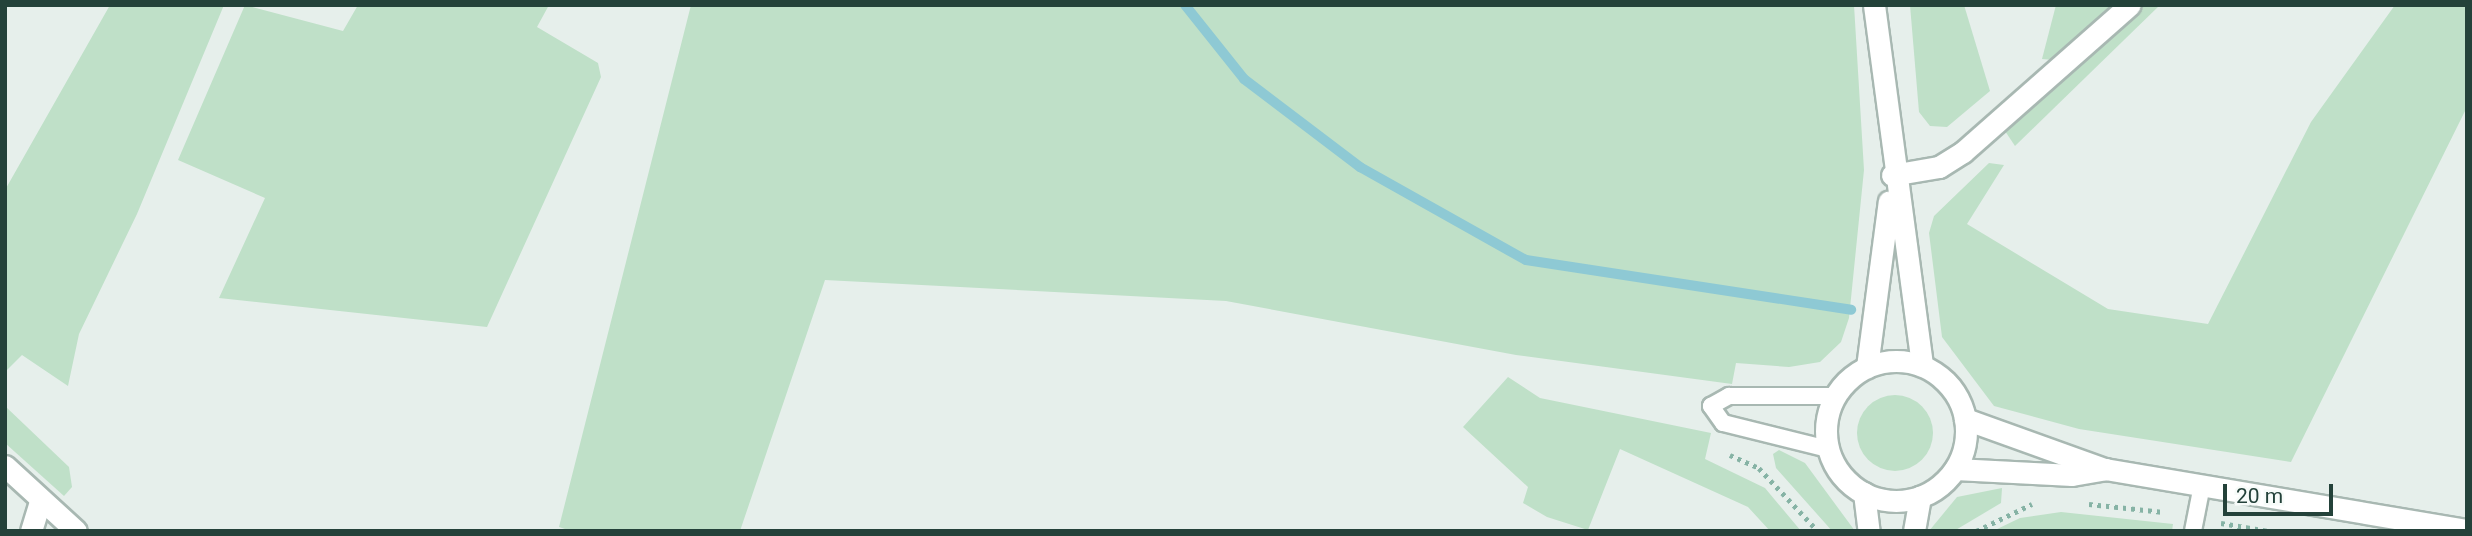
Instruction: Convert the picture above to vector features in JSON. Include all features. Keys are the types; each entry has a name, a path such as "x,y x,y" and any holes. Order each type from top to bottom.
{"street":[{"path":"1874,5 1892,175 1922,366"},
{"path":"1892,175 1940,167 1962,152 2130,5"},
{"path":"1867,367 1892,175"},
{"path":"1885,361 1922,366 1949,384 1965,419 1964,449 1955,469 1920,497 1900,501 1864,493 1835,467 1828,449 1825,429 1835,396 1867,367 1885,361"},
{"path":"1965,419 2105,469 2467,530"},
{"path":"5,466 40,502 76,531"},
{"path":"1955,469 2072,475 2105,469"},
{"path":"1864,493 1869,531"},
{"path":"1914,531 1920,497"},
{"path":"31,531 40,502"}],"lane":[{"path":"1828,449 1723,423 1711,406 1729,396 1835,396"},
{"path":"2193,531 2203,485"}],"path":[{"path":"1726,453 1759,468 1818,531"},
{"path":"1976,531 2015,509 2046,502"},
{"path":"2073,502 2167,512"},
{"path":"2224,524 2268,531"}],"green space":[{"path":"110,5 224,5 137,214 79,334 68,386 22,355 5,372 5,190"},
{"path":"245,5 343,31 358,5 549,5 537,27 598,63 601,77 487,327 219,298 265,198 178,160"},
{"path":"691,5 1854,5 1864,170 1849,318 1841,342 1820,362 1789,367 1736,363 1732,384 1516,355 1226,301 825,280 740,531 571,531 559,527"},
{"path":"1910,5 1964,5 1990,91 1947,127 1930,126 1919,112"},
{"path":"2056,5 2113,5 2054,60 2042,59"},
{"path":"2144,5 2160,5 2015,146 2005,131"},
{"path":"2395,5 2467,5 2467,107 2291,462 2079,429 1994,406 1942,337 1929,233 1934,216 1989,163 2004,165 1967,224 2108,309 2208,324 2311,122"},
{"path":"1508,377 1540,398 1711,433 1705,459 1765,488 1801,531 1770,531 1748,507 1620,449 1588,530 1547,517 1523,503 1528,487 1463,427"},
{"path":"1895,395 1909,398 1922,406 1930,419 1933,433 1930,447 1922,460 1909,468 1895,471 1881,468 1868,460 1860,447 1857,433 1860,419 1868,406 1881,398"},
{"path":"5,406 69,467 72,487 64,496 5,443"},
{"path":"1779,450 1805,463 1855,531 1832,531 1776,468 1773,454"},
{"path":"2002,488 2001,503 1954,531 1929,531 1957,497"},
{"path":"2061,512 2173,524 2172,531 1993,531 2020,518"}],"waterway":[{"path":"1185,5 1244,79 1360,167 1526,260 1851,310"}]}
